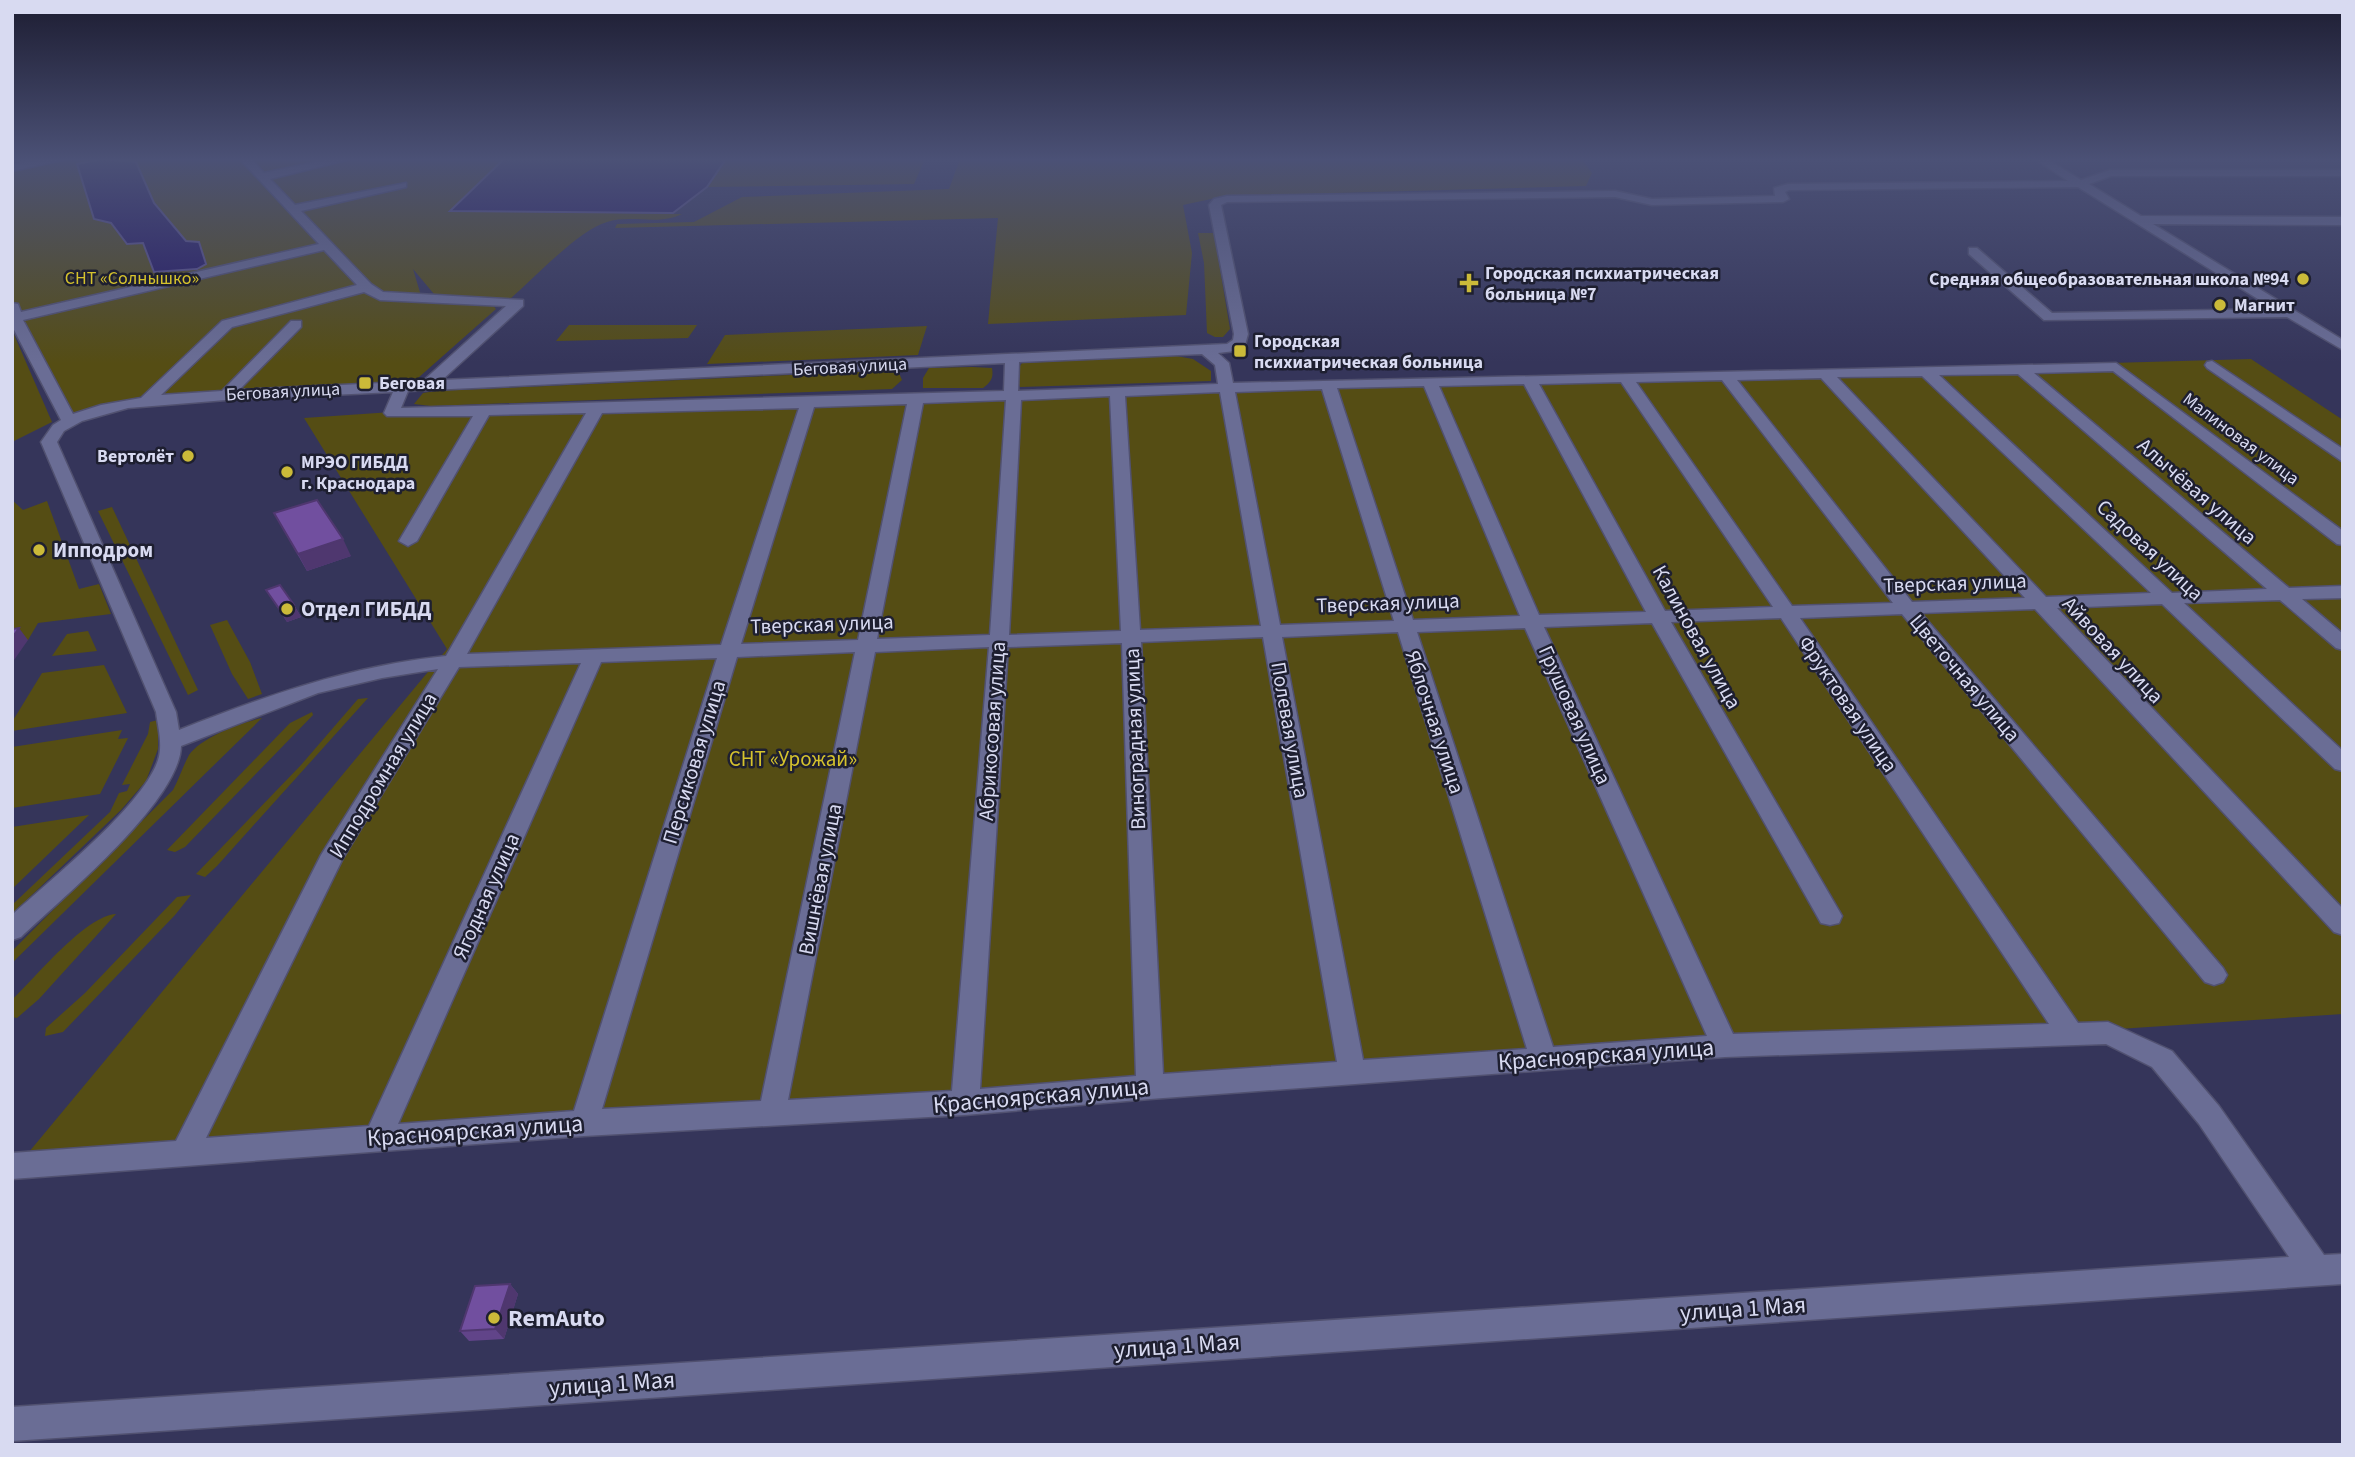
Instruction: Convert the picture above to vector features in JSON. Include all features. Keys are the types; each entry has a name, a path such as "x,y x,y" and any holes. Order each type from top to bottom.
{"street":[{"path":"310,227 366,287 380,296 518,303 426,386"},
{"name":"Беговая улица","path":"69,421 114,406 226,395 1230,348 1240,342 1241,334 1219,227"},
{"path":"2156,227 2343,346"},
{"path":"12,930 93,853 143,800 161,778 170,758 166,712 49,442 51,436 69,421 17,322 15,311 327,246"},
{"path":"1973,251 2049,317 2289,313"},
{"path":"146,401 227,324 366,287"},
{"path":"226,395 296,324"},
{"name":"Полевая улица","path":"1206,350 1222,363 1352,1072"},
{"name":"Абрикосовая улица","path":"965,1103 999,641 1014,396 1011,391 1012,359"},
{"path":"2212,365 2343,457"},
{"name":"Малиновая улица","path":"2023,370 2116,367 2343,541"},
{"name":"Садовая улица","path":"1925,370 2343,764"},
{"path":"402,387 392,413 808,403 1328,384 2023,370"},
{"name":"Алычёвая улица","path":"2023,370 2343,644"},
{"name":"Айвовая улица","path":"1824,372 2343,925"},
{"name":"Цветочная улица","path":"1725,374 1906,607 2214,975"},
{"name":"Фруктовая улица","path":"1625,377 2070,1033"},
{"name":"Калиновая улица","path":"1529,379 1658,616 1830,916"},
{"name":"Грушовая улица","path":"1430,382 1532,621 1725,1046"},
{"name":"Яблочная улица","path":"1328,384 1544,1059"},
{"name":"Виноградная улица","path":"1117,392 1131,636 1150,1087"},
{"name":"Вишнёвая улица","path":"772,1113 916,398"},
{"name":"Персиковая улица","path":"584,1123 808,403"},
{"name":"Ипподромная улица","path":"185,1152 333,855 444,662 597,407"},
{"path":"408,541 484,410"},
{"name":"Тверская улица","path":"170,742 230,717 310,689 383,671 444,662 2343,592"},
{"name":"Ягодная улица","path":"379,1137 594,655"},
{"name":"Красноярская улица","path":"12,1166 584,1123 965,1103 1150,1087 1725,1046 2108,1033 2162,1059 2329,1269"},
{"name":"улица 1 Мая","path":"12,1424 2329,1269"}],"green space":[{"name":"СНТ «Солнышко»","path":"12,227 596,227 570,244 510,299 434,294 413,269 422,299 490,302 496,309 418,378 409,381 143,396 67,414 12,300"},
{"path":"997,227 1187,227 1192,253 1186,315 988,324"},
{"path":"1198,233 1214,233 1230,329 1223,337 1207,333 1204,263"},
{"path":"569,325 697,325 688,338 556,341"},
{"path":"927,326 918,355 707,364 725,335"},
{"path":"12,330 52,422 12,442"},
{"path":"1176,356 1193,359 1211,371 1211,381 1020,387 1016,378 1022,363"},
{"name":"СНТ «Урожай»","path":"2251,359 2343,420 2343,1014 14,1170 447,649 304,418 392,412"},
{"path":"929,368 992,368 991,380 983,388 923,388 923,378"},
{"path":"878,371 899,373 902,380 892,389 431,406 414,404 423,393 436,391"},
{"name":"Ипподром","path":"12,500 23,510 47,501 79,589 99,584 111,614 38,623 28,640 12,642"},
{"path":"112,507 198,690 188,695 98,511"},
{"path":"227,620 250,662 262,694 248,699 232,674 210,625"},
{"path":"88,631 97,651 52,656 67,634"},
{"path":"104,665 127,713 12,731 12,722 42,673"},
{"path":"368,698 217,866 205,877 196,874 301,765 358,699"},
{"path":"312,712 313,715 185,847 175,852 167,850 290,723"},
{"path":"262,718 12,963 12,951 173,790 194,749 222,732"},
{"path":"158,720 158,749 146,781 121,810 12,914 12,905 110,812 119,793 127,791 130,784 122,785 148,734 150,722"},
{"path":"122,730 118,739 128,738 100,794 12,808 12,747"},
{"path":"89,815 12,889 12,827"},
{"path":"191,895 63,1032 45,1036 46,1028 85,993 177,897"},
{"path":"116,914 39,999 17,1018 12,1017 12,1000 61,949 90,925"}],"shaded area":[{"path":"114,227 174,227 186,241 199,242 206,264 197,269 154,272 143,243 127,244"}],"building":[{"path":"317,500 343,539 298,554 274,513"},
{"path":"280,585 294,605 280,610 266,590"},
{"path":"19,628 12,638 12,629"},
{"path":"510,1284 495,1329 460,1331 475,1286"}],"place":[{"name":"Средняя общеобразовательная школа №94","path":"2303,279"},
{"name":"Городская психиатрическая больница №7","path":"1469,283"},
{"name":"Магнит","path":"2220,305"},
{"name":"Городская психиатрическая больница","path":"1240,351"},
{"name":"Беговая","path":"365,383"},
{"name":"Вертолёт","path":"188,456"},
{"name":"МРЭО ГИБДД г. Краснодара","path":"287,472"},
{"name":"Ипподром","path":"39,550"},
{"name":"Отдел ГИБДД","path":"287,609"},
{"name":"RemAuto","path":"494,1318"}]}
